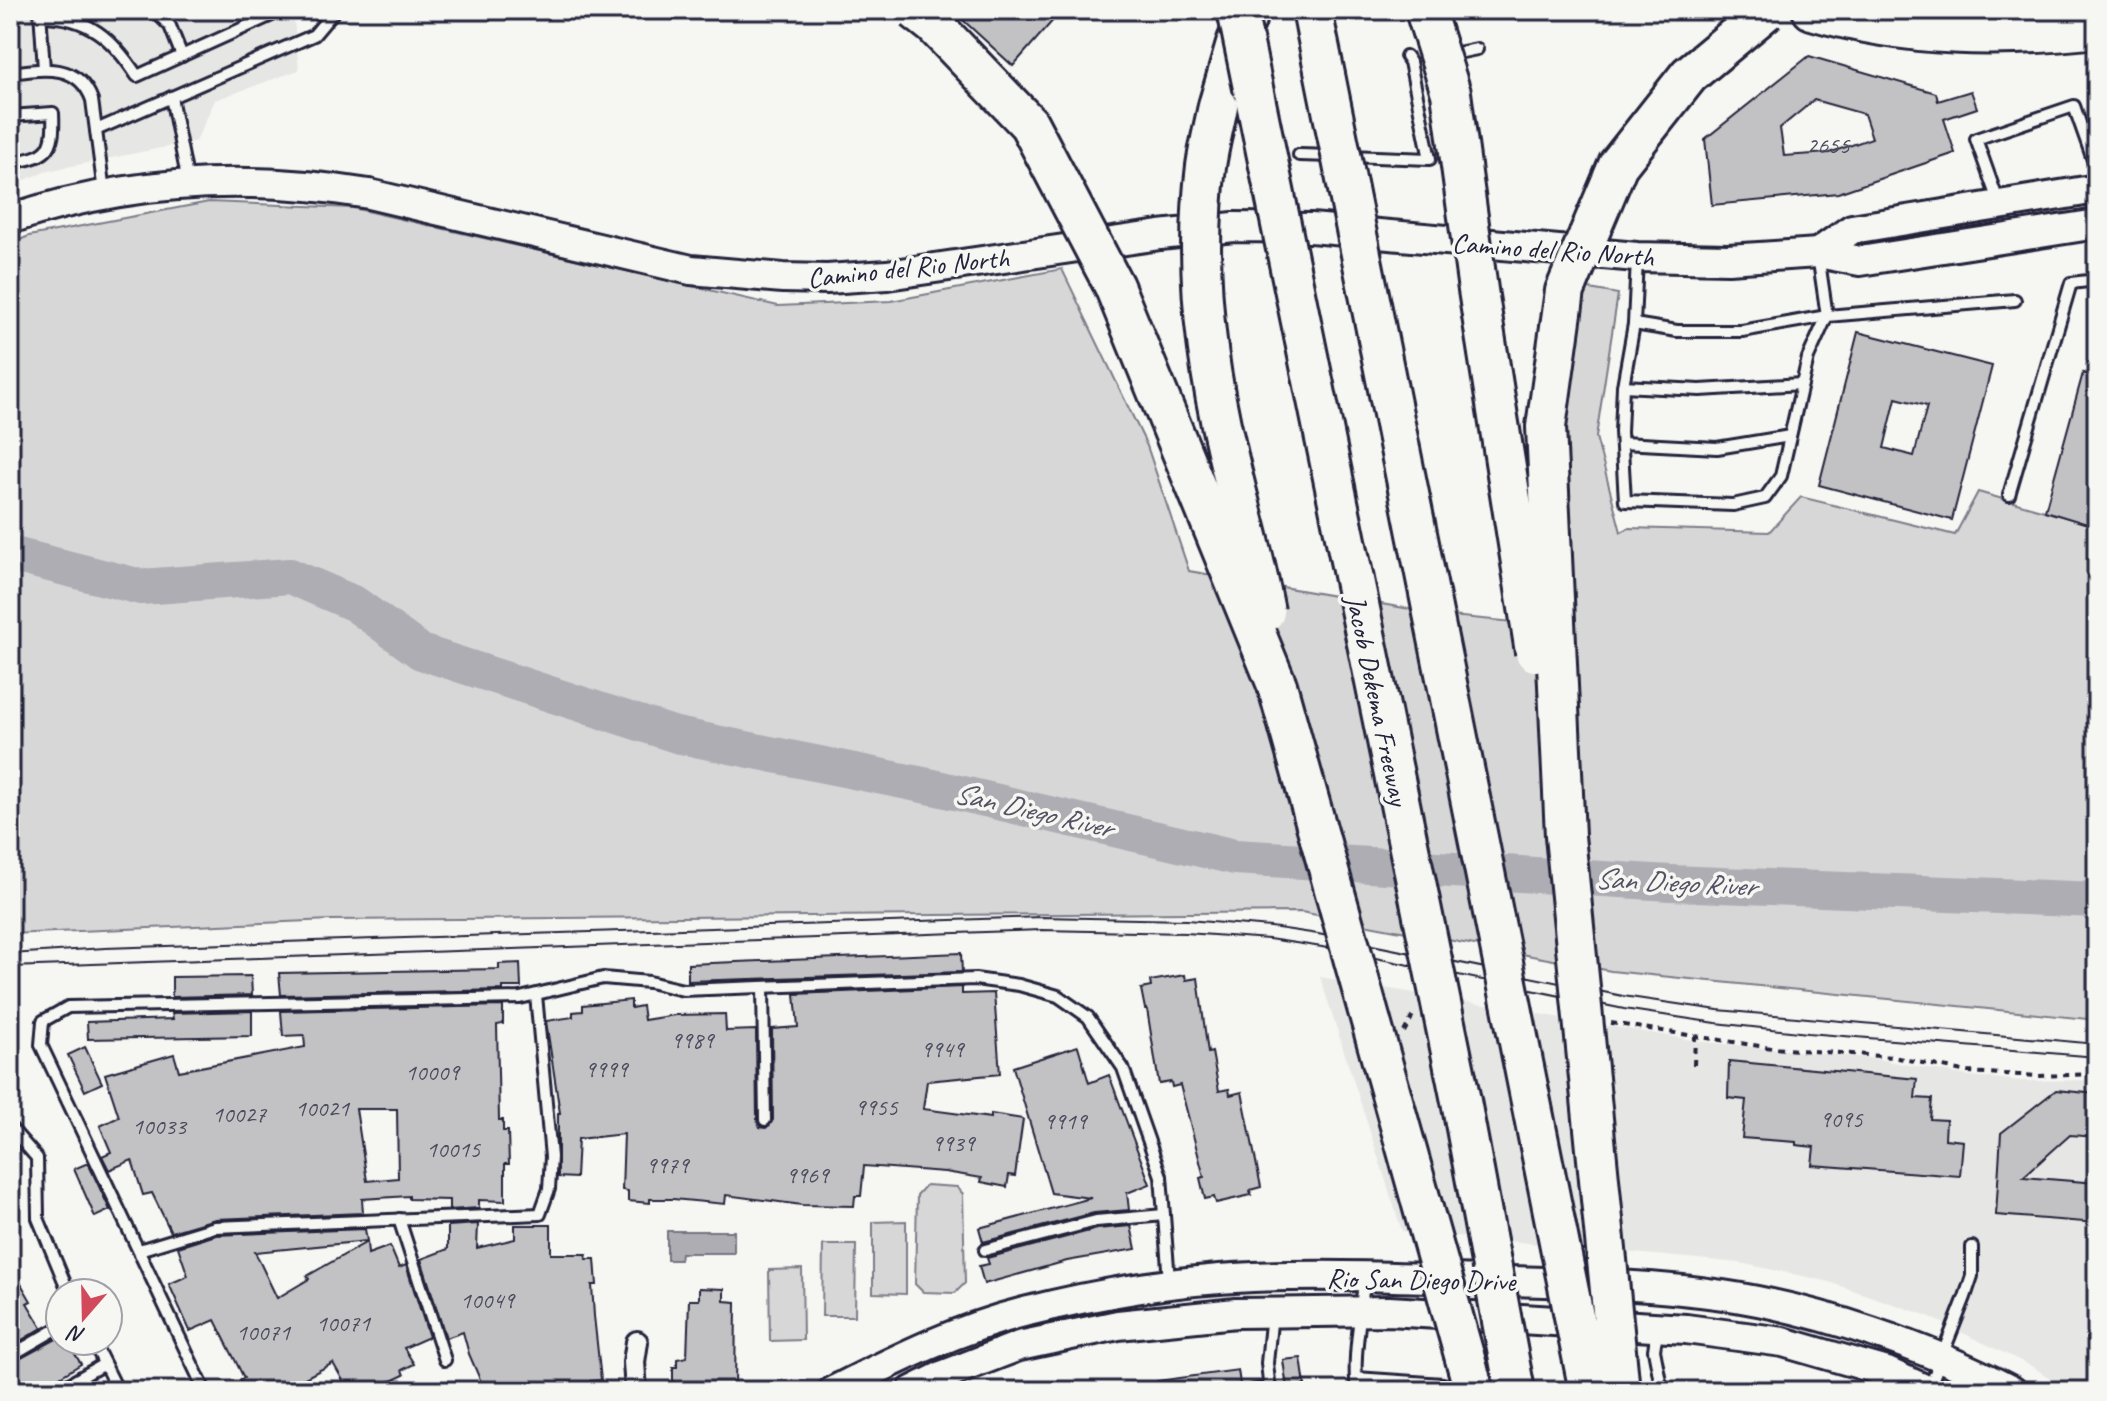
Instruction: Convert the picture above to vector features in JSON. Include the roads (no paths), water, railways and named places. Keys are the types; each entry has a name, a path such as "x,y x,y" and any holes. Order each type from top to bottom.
{"highway":[{"path":"915,10 934,25 1029,124 1114,286 1277,685"},
{"name":"Jacob Dekema Freeway","path":"1237,10 1461,1101 1515,1391"},
{"path":"1250,10 1237,41 1222,93 1206,166 1201,244 1203,295 1213,381 1257,566 1277,685 1458,1388"},
{"path":"1312,10 1589,1391"},
{"path":"1425,10 1451,93 1478,290 1565,836"},
{"path":"1620,1391 1565,836 1546,427 1565,291 1618,165 1689,75 1767,10"},
{"path":"1812,10 1877,26 1941,34 2013,35 2097,28"}],"main road":[{"name":"Camino del Rio North","path":"10,219 104,194 188,184 263,182 324,186 411,203 651,262 738,276 827,279 887,275 1234,227 1311,228 1637,257 1728,259 1818,253 1860,261 2097,224"},
{"path":"1818,253 1852,229 2097,189"},
{"name":"Rio San Diego Drive","path":"833,1391 924,1345 1022,1312 1130,1289 1252,1277 1364,1277 1646,1287 1724,1295 1787,1308 1877,1335 1961,1364 2012,1391"},
{"name":"Rio San Diego Drive","path":"912,1391 1019,1346 1118,1325 1236,1313 1363,1311 1658,1327 1783,1342 1887,1372 1928,1391"}],"street":[{"path":"636,1391 634,1362 637,1342"}],"lane":[{"path":"154,10 170,26 182,56"},
{"path":"44,69 40,13 59,16 95,30 119,48 137,76 272,15 270,10"},
{"path":"96,130 314,35 335,10"},
{"path":"1299,155 1430,159 1408,59 1477,49"},
{"path":"10,73 52,68 87,86 92,100 104,194"},
{"path":"171,97 188,184"},
{"path":"2000,205 1976,139 2074,106 2097,171"},
{"path":"10,116 53,113 54,137 50,149 41,155 10,163"},
{"path":"1637,257 1634,324 1623,386 1625,501 1733,505 1765,498 1781,476 1808,358 1827,316 1818,253"},
{"path":"2009,495 2071,283 2097,280"},
{"path":"1634,324 1677,331 1742,331 1827,316 2015,300"},
{"path":"1623,386 1700,390 1802,384"},
{"path":"1622,443 1717,448 1790,436"},
{"path":"205,1391 41,1045 43,1021 68,1007 520,998 603,978 649,982 683,990 975,979 1019,985 1058,996 1088,1017 1123,1068 1161,1176 1169,1285"},
{"path":"763,987 765,1120"},
{"path":"139,1250 215,1227 540,1214 549,1189 551,1157 536,995"},
{"path":"10,1127 37,1158 38,1218 62,1277"},
{"path":"985,1250 1096,1221 1164,1215"},
{"path":"399,1219 445,1360"},
{"path":"1928,1391 1972,1276 1972,1247"},
{"path":"1357,1391 1357,1346 1363,1311 1364,1277"},
{"path":"1250,1391 1270,1390 1267,1363 1272,1312"},
{"path":"1658,1327 1654,1350 1662,1391"},
{"path":"10,1356 44,1336"},
{"path":"101,1357 118,1391"},
{"path":"57,1391 104,1364"},
{"path":"1356,1378 1458,1388"}],"waterway":[{"name":"San Diego River","path":"10,554 141,587 290,576 355,604 421,652 676,735 933,787 1235,857 1671,883 2097,900"}],"tram line":[{"path":"10,954 105,948 1041,917 1187,920 1318,934 1623,996 1718,1010 2097,1044"},
{"path":"10,967 1041,930 1186,933 1269,939 1322,947 1624,1009 1716,1023 2097,1057"}]}
